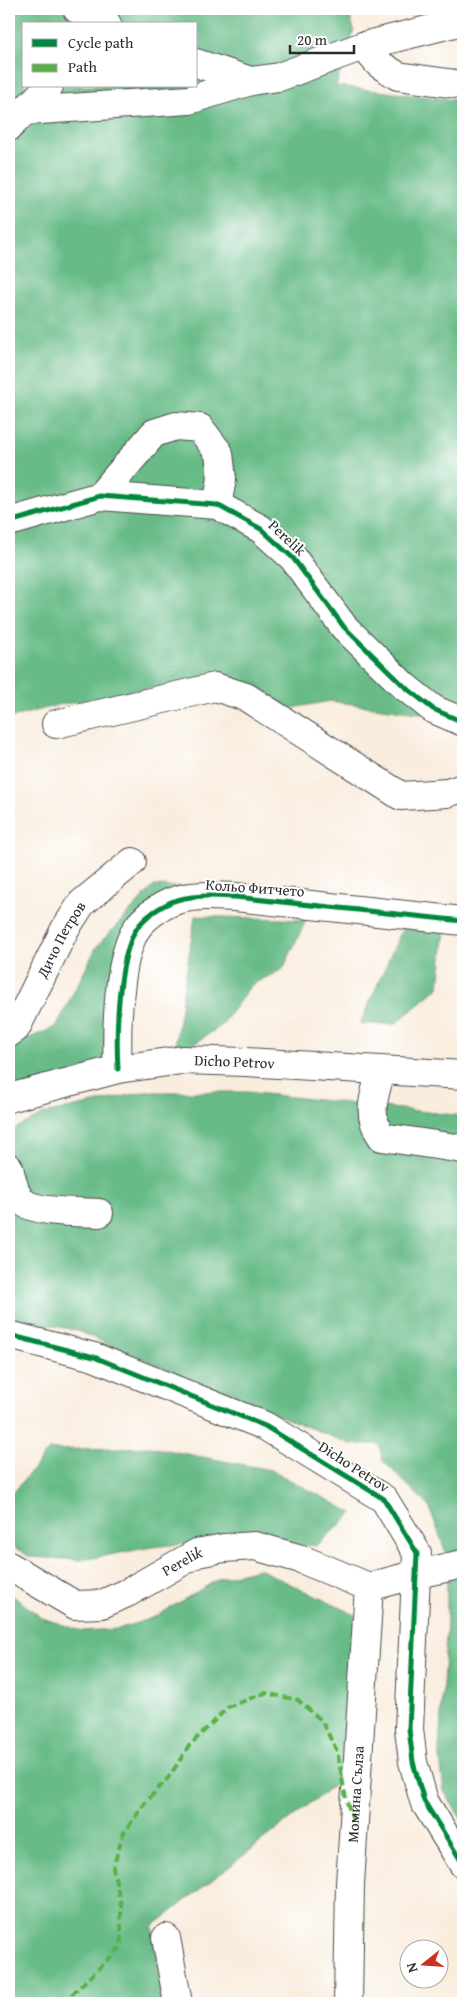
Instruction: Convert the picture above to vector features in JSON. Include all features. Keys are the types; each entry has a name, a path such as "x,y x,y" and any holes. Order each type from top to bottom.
{"street":[{"path":"17,119 189,100 251,81 279,77 363,46 463,21"},
{"path":"363,46 379,64 398,76 463,85"},
{"path":"198,64 251,81"},
{"path":"17,119 47,88"},
{"path":"100,496 154,433 176,426 200,428 219,453 222,479 217,505"},
{"name":"Perelik","path":"9,522 100,496 217,505 262,530 293,558 344,627 404,686 433,709 463,722"},
{"path":"56,724 214,687 246,696 401,796 447,793 463,788"},
{"name":"Дичо Петров","path":"9,1032 16,1028 66,929 82,903 132,862"},
{"name":"Кольо Фитчето","path":"118,1069 116,1036 125,959 139,925 158,908 172,901 198,896 235,896 463,921"},
{"name":"Dicho Petrov","path":"9,1098 118,1069 182,1060 463,1075"},
{"path":"381,1070 371,1116 374,1127 382,1137 463,1149"},
{"path":"9,1168 15,1188 22,1201 34,1208 99,1213"},
{"name":"Dicho Petrov","path":"9,1335 94,1357 265,1426 384,1499 417,1553 410,1729 413,1762 424,1801 463,1864"},
{"name":"Perelik","path":"9,1566 75,1605 102,1604 127,1593 197,1554 224,1548 255,1546 301,1559 369,1586"},
{"path":"369,1586 463,1564"},
{"name":"Момина Сълза","path":"348,2003 350,1884 369,1586"},
{"path":"166,1938 178,2003"}],"green space":[{"path":"9,9 348,9 354,30 336,86 463,101 463,719 330,701 286,709 223,676 58,705 9,718"},
{"path":"154,886 216,888 167,917 130,950 107,1060 9,1106 9,1046 56,1027 97,946"},
{"path":"195,916 306,920 283,969 251,985 222,1025 190,1047 175,1046"},
{"path":"404,925 445,929 439,987 395,1024 360,1024"},
{"path":"144,1092 247,1092 463,1116 463,1822 444,1791 439,1749 447,1621 447,1556 429,1506 383,1461 379,1444 351,1444 75,1330 9,1317 9,1132 44,1114"},
{"path":"150,1447 271,1470 353,1513 316,1546 230,1539 152,1547 82,1560 30,1557 9,1544 9,1498 49,1450"},
{"path":"259,1569 355,1615 348,1774 153,1926 163,2003 9,2003 9,1593 42,1618 82,1631 118,1629 155,1617 220,1578"}],"marked path":[{"path":"63,2003 121,1947 121,1905 113,1868 123,1834 146,1802 169,1777 189,1746 228,1707 265,1693 298,1700 321,1720 337,1751 346,1799 355,1826"}],"cycle path":[{"path":"9,522 100,496 217,505 261,529 293,558 344,627 404,686 433,709 463,722"},
{"path":"118,1069 117,1035 122,973 132,937 147,917 171,902 195,897 235,897 463,921"},
{"path":"9,1335 94,1357 265,1426 384,1499 417,1553 409,1729 413,1762 424,1801 463,1864"}]}
